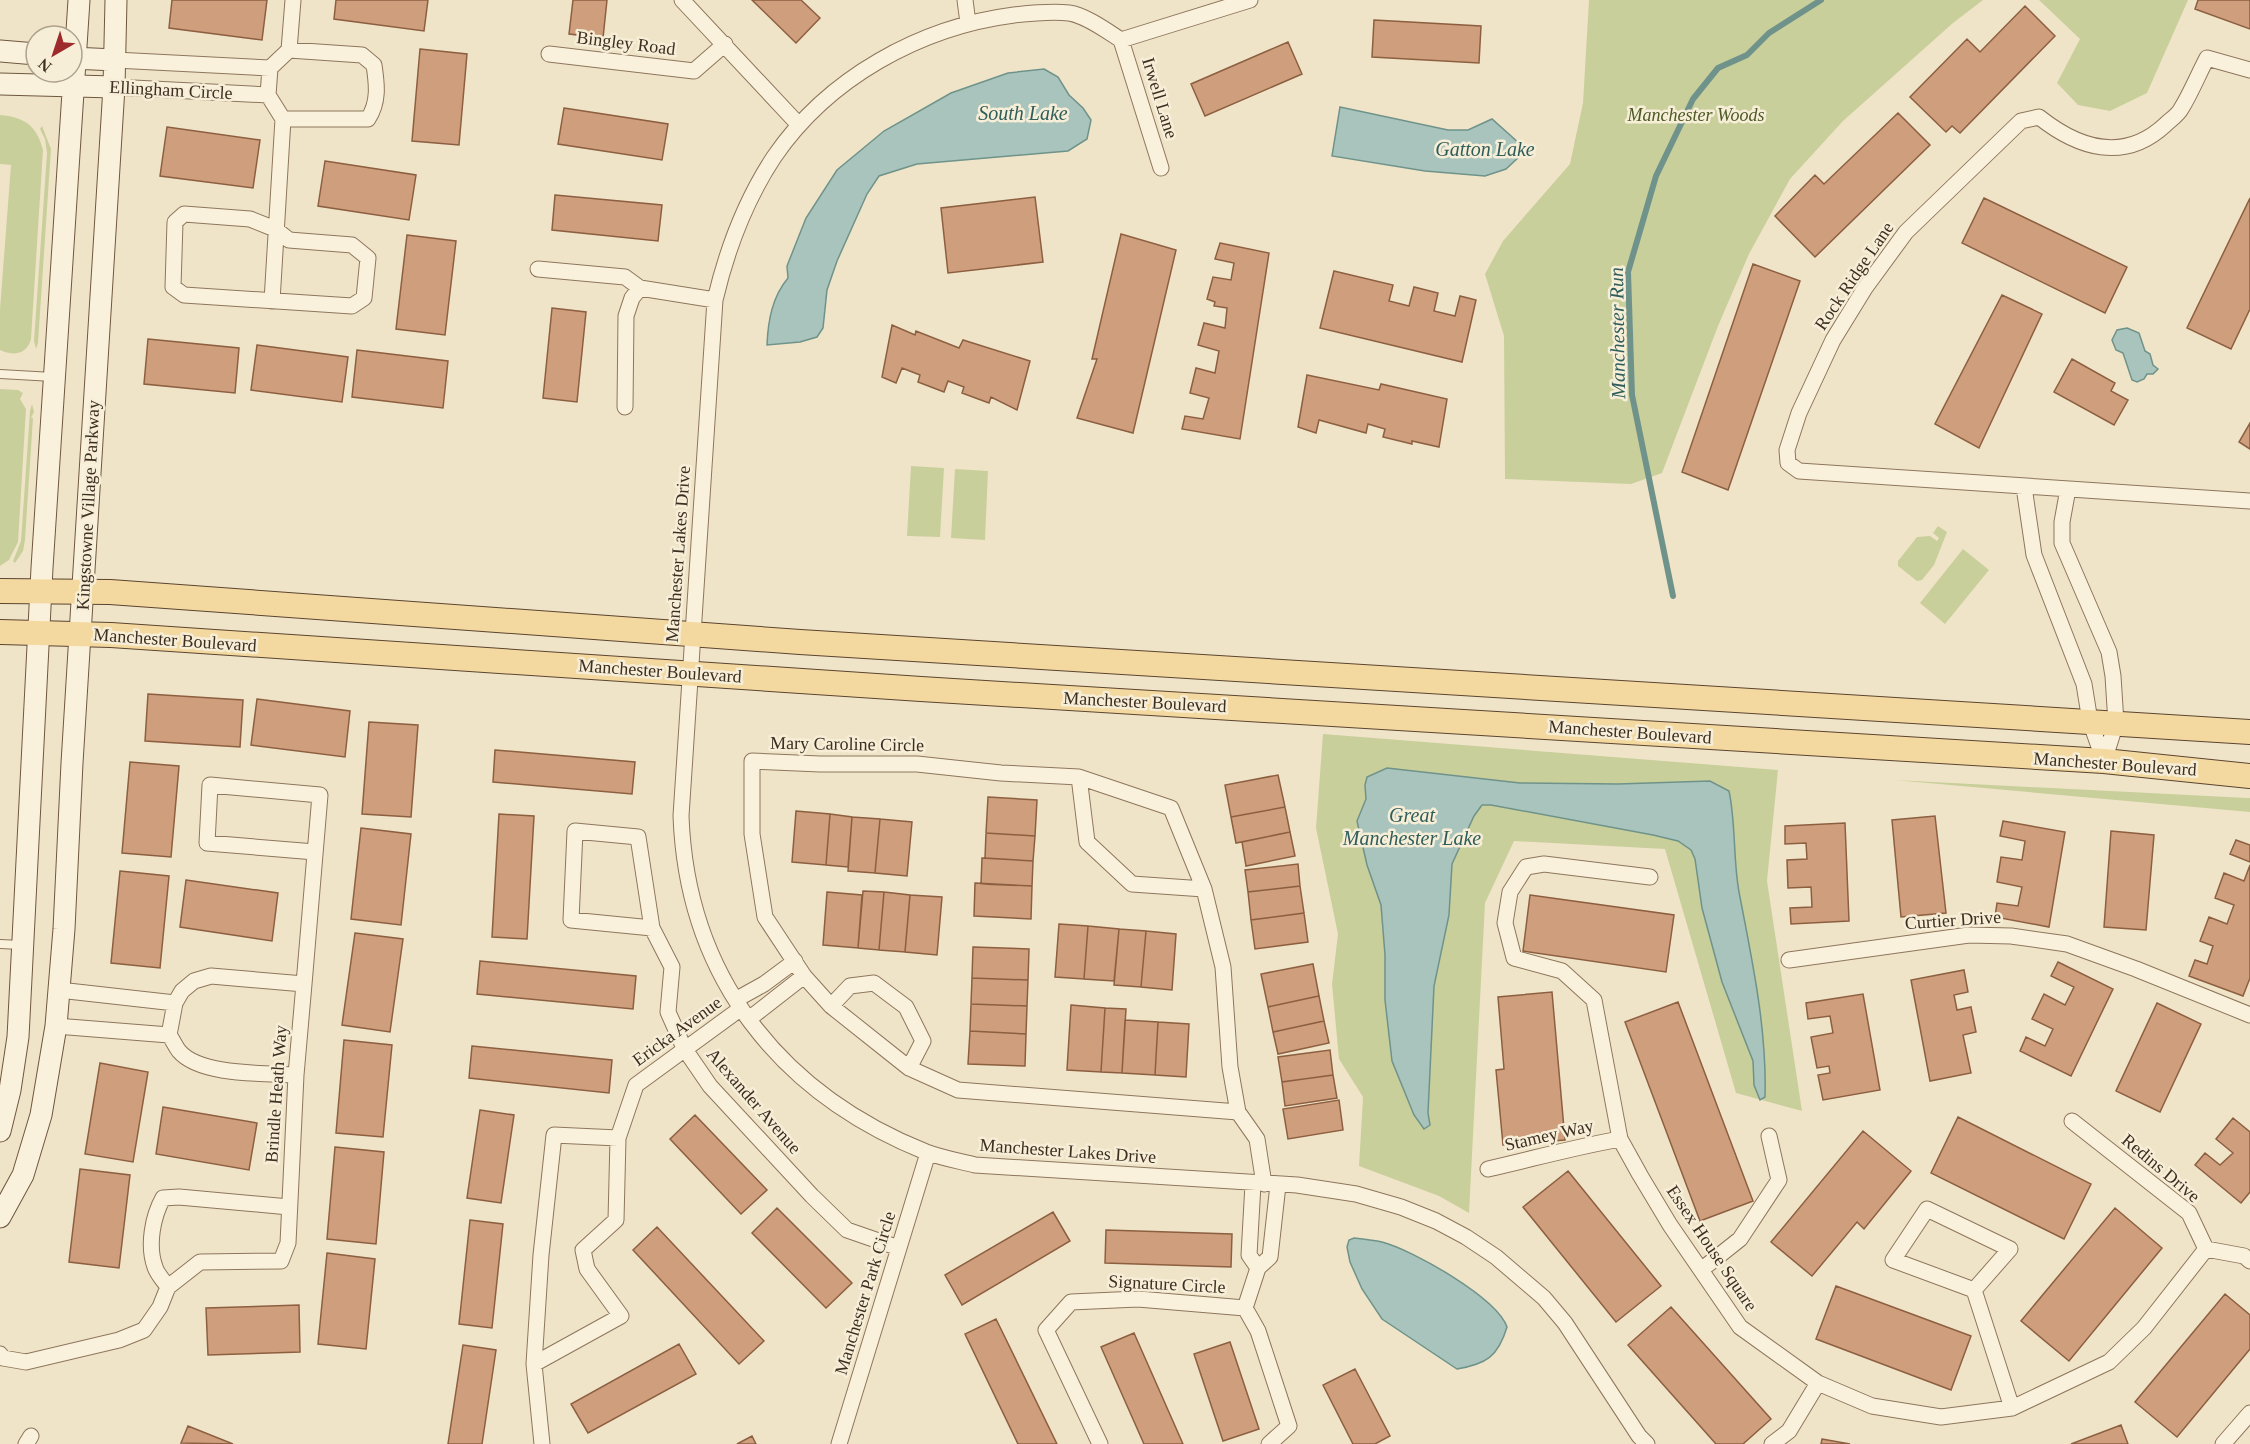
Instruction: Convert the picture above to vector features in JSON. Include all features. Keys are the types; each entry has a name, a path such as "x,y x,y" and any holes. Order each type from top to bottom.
{"main road":[{"path":"0,591 122,592 692,634 2250,732"},
{"name":"Manchester Boulevard","path":"0,632 80,634 921,689 2104,761 2250,776"}],"street":[{"path":"77,24 79,0"},
{"name":"Kingstowne Village Parkway","path":"0,1217 23,1175 40,1115 56,1026 114,87 116,0"},
{"path":"272,301 283,119 268,95 270,68 289,50 293,0"},
{"path":"682,0 799,125"},
{"path":"965,0 968,23"},
{"path":"1121,40 1250,0"},
{"name":"Manchester Lakes Drive","path":"1121,40 1099,26 1071,13 1035,12 987,18 948,29 905,46 842,86 799,125 775,156 752,194 738,224 715,300 681,816 682,846 687,879 705,940 718,970 742,1009 780,1058 810,1086 863,1121 928,1153 975,1165 1297,1185 1356,1194 1401,1207 1436,1221 1466,1237 1496,1257 1544,1298 1565,1323 1639,1441"},
{"name":"Irwell Lane","path":"1121,40 1161,168"},
{"name":"Bingley Road","path":"549,54 694,71 724,44"},
{"path":"283,119 368,119 374,110 377,90 374,65 362,55 289,50"},
{"path":"0,51 24,53"},
{"name":"Rock Ridge Lane","path":"2250,70 2206,58 2181,110 2152,137 2123,147 2091,146 2059,133 2039,117 2021,121 1906,232 1865,288 1833,340 1798,413 1787,450 1788,463 1799,471 2250,501"},
{"path":"84,59 115,60"},
{"name":"Ellingham Circle","path":"115,60 270,68"},
{"name":"Ellingham Circle","path":"0,84 268,95"},
{"path":"0,1131 10,1090 18,1037 41,592 73,87"},
{"path":"184,214 250,219 275,229 289,240 352,245 368,258 364,298 352,306 272,301 184,295 173,286 175,222 184,214"},
{"path":"538,268 625,277 640,288 715,300"},
{"path":"625,408 626,316 632,298 640,288"},
{"path":"2024,487 2034,555 2084,684 2090,721 2104,761"},
{"path":"2068,489 2062,522 2062,543 2109,652 2113,676 2116,723 2104,761"},
{"name":"Mary Caroline Circle","path":"1238,1112 958,1090 909,1068 831,1006 804,976 765,916 752,834 752,761 917,764 1001,773 1079,777 1171,808 1204,889 1222,967 1230,1066 1238,1112 1257,1139 1265,1184"},
{"path":"1079,777 1087,842 1132,884 1204,889"},
{"name":"Brindle Heath Way","path":"0,1354 3,1358 26,1362 119,1340 144,1330 160,1307 168,1287 200,1262 281,1261 288,1243 296,1075 320,795 210,785 207,843 315,852"},
{"name":"Alexander Avenue","path":"652,928 571,920 575,831 638,837 652,928 672,967 668,1012 684,1048 710,1086 812,1196 847,1230 898,1248"},
{"name":"Essex House Square","path":"1650,877 1544,864 1526,867 1510,892 1505,923 1514,958 1562,971 1594,1000 1620,1139 1670,1225 1740,1327 1818,1383 1872,1406 1941,1417 2012,1408 2109,1362 2144,1328 2206,1249"},
{"name":"Curtier Drive","path":"1789,960 1969,935 2011,936 2067,944 2136,969 2250,1016"},
{"path":"742,1009 764,984 795,961"},
{"path":"296,1075 210,1069 193,1062 180,1052 169,1035 175,1003 182,991 194,981 211,976 304,984"},
{"path":"742,1009 804,976"},
{"path":"831,1006 850,986 874,983 906,1007 923,1041 909,1068"},
{"path":"59,990 175,1003"},
{"name":"Ericka Avenue","path":"534,1364 621,1316 587,1269 583,1250 616,1220 618,1138 636,1085 684,1048 742,1009"},
{"path":"56,1026 169,1035"},
{"name":"Redins Drive","path":"2072,1121 2189,1213 2206,1249"},
{"path":"542,1444 534,1364 541,1255 554,1135 618,1138"},
{"path":"1701,1270 1740,1239 1779,1180 1768,1136"},
{"name":"Stamey Way","path":"1488,1168 1620,1139"},
{"name":"Manchester Park Circle","path":"839,1444 928,1153"},
{"path":"1258,1268 1249,1255 1265,1184"},
{"name":"Signature Circle","path":"1265,1184 1270,1257 1258,1268 1245,1308 1258,1331 1289,1426 1269,1444"},
{"path":"168,1287 155,1267 152,1246 155,1213 163,1198 179,1197 290,1207"},
{"path":"1927,1209 2010,1249 1974,1290 1893,1260 1927,1209"},
{"path":"2206,1249 2244,1256 2250,1261"},
{"path":"1974,1290 2012,1408"},
{"name":"Signature Circle","path":"1100,1444 1046,1330 1071,1302 1138,1299 1245,1308"},
{"path":"1773,1444 1788,1438 1818,1383"},
{"path":"2223,1444 2250,1413"}],"lane":[{"path":"0,374 55,377"},
{"path":"0,944 22,945"}],"green space":[{"name":"Manchester Woods","path":"1589,0 1983,0 1953,23 1843,121 1790,179 1749,254 1718,326 1662,473 1631,484 1505,479 1504,336 1485,274 1503,241 1570,164 1583,103"},
{"path":"2039,0 2188,0 2147,93 2110,111 2078,105 2057,83 2080,39"},
{"path":"0,115 16,118 29,124 37,135 43,150 31,339 26,348 19,353 0,350 0,309 11,165 0,164"},
{"path":"42,126 51,149 36,349 34,341 47,153 45,139 40,129"},
{"path":"0,389 18,390 23,393 20,399 26,409 18,542 9,560 0,566"},
{"path":"32,404 34,412 31,418 33,418 25,540 23,551 15,563 13,561 21,541"},
{"path":"911,466 944,468 940,537 907,536"},
{"path":"955,469 988,471 985,540 951,538"},
{"path":"1938,526 1947,532 1934,565 1922,580 1917,581 1898,566 1898,561 1917,537 1930,536 1937,541 1939,538 1933,533"},
{"path":"1963,549 1989,570 1945,624 1920,603"},
{"path":"1323,734 1778,770 1767,881 1802,1111 1736,1093 1665,849 1514,841 1485,903 1469,1213 1439,1196 1359,1166 1363,1097 1339,1059 1332,984 1338,934 1316,828"},
{"path":"1894,780 2250,798 2250,812"}],"water":[{"name":"South Lake","path":"1044,69 1058,77 1069,95 1083,108 1091,120 1087,139 1068,151 917,164 879,176 867,194 837,261 827,290 823,328 817,337 800,342 767,345 772,310 778,293 788,278 787,266 806,218 837,170 884,131 951,93 1008,73"},
{"name":"Gatton Lake","path":"1340,107 1448,130 1468,130 1492,119 1520,144 1519,157 1506,169 1485,176 1425,171 1332,156"},
{"path":"2127,328 2139,333 2145,351 2150,354 2153,365 2158,369 2137,382 2132,380 2123,353 2116,350 2112,340 2117,330"},
{"name":"Great Manchester Lake","path":"1387,768 1520,783 1618,784 1710,781 1729,791 1737,880 1764,1045 1765,1097 1760,1100 1754,1085 1753,1061 1722,982 1702,908 1695,859 1691,850 1678,841 1653,835 1482,805 1474,816 1452,864 1449,915 1434,986 1428,1113 1430,1125 1424,1129 1414,1115 1392,1061 1385,1000 1385,955 1381,905 1367,865 1357,821 1366,799 1367,777"},
{"path":"1354,1238 1382,1242 1396,1247 1433,1265 1471,1289 1500,1315 1507,1327 1495,1352 1476,1365 1457,1369 1382,1319 1362,1289 1350,1262 1347,1247 1349,1240"}],"building":[{"path":"172,0 267,0 262,40 169,28"},
{"path":"336,0 428,0 424,31 334,19"},
{"path":"573,0 607,0 603,38 569,34"},
{"path":"752,0 801,0 820,18 796,43"},
{"path":"2198,0 2250,0 2250,29 2195,9"},
{"path":"2025,6 2055,36 1960,133 1952,126 1946,132 1910,97 1967,39 1980,52"},
{"path":"1374,20 1481,26 1479,63 1372,57"},
{"path":"1288,42 1302,74 1205,116 1191,84"},
{"path":"420,49 467,54 459,145 412,141"},
{"path":"564,108 668,124 662,160 558,144"},
{"path":"1898,113 1930,145 1815,257 1775,216 1815,175 1824,184"},
{"path":"167,127 260,140 253,188 160,176"},
{"path":"325,161 416,175 409,220 318,206"},
{"path":"555,195 662,205 658,241 552,230"},
{"path":"1035,197 1043,262 948,273 941,208"},
{"path":"1984,198 2127,267 2105,313 1962,243"},
{"path":"2250,198 2250,309 2231,349 2187,328"},
{"path":"1121,234 1176,250 1133,433 1077,418 1097,359 1092,359"},
{"path":"407,235 456,241 445,335 396,329"},
{"path":"1220,243 1269,253 1240,439 1182,429 1185,416 1203,419 1209,398 1190,393 1196,368 1215,373 1219,351 1198,345 1204,323 1225,328 1227,308 1214,306 1215,302 1207,299 1213,277 1231,280 1234,263 1215,259"},
{"path":"1753,264 1800,281 1728,490 1682,472"},
{"path":"1334,271 1393,285 1389,301 1409,306 1414,287 1438,293 1434,311 1455,316 1460,296 1476,300 1462,362 1320,328"},
{"path":"2002,295 2042,314 1979,448 1935,424"},
{"path":"552,308 586,312 577,402 543,398"},
{"path":"892,325 915,335 916,331 959,348 963,340 1030,361 1017,410 991,397 989,403 962,393 964,387 948,381 944,392 918,382 920,375 902,368 896,383 882,377"},
{"path":"148,339 239,348 235,393 144,384"},
{"path":"257,345 348,357 342,402 251,390"},
{"path":"357,350 448,361 443,408 352,397"},
{"path":"2072,359 2115,383 2111,391 2128,400 2114,425 2054,392"},
{"path":"1307,375 1379,390 1381,384 1447,399 1439,447 1383,437 1385,429 1368,424 1366,433 1319,420 1316,433 1298,427"},
{"path":"2250,423 2250,449 2239,442"},
{"path":"148,694 243,700 240,747 145,741"},
{"path":"257,699 350,711 345,757 251,745"},
{"path":"369,722 418,725 411,817 362,814"},
{"path":"495,750 635,762 632,794 493,782"},
{"path":"130,762 179,766 171,857 122,853"},
{"path":"1278,775 1285,807 1231,817 1225,785"},
{"path":"988,797 1037,800 1035,836 986,833"},
{"path":"1285,807 1290,832 1236,843 1231,817"},
{"path":"796,811 830,814 826,865 792,862"},
{"path":"499,814 534,816 527,939 492,937"},
{"path":"830,814 852,817 848,867 826,865"},
{"path":"1935,816 1946,913 1901,917 1892,820"},
{"path":"852,817 880,819 875,873 848,871"},
{"path":"880,819 912,822 907,876 875,873"},
{"path":"2003,821 2065,832 2049,927 1995,917 1997,903 2018,906 2022,887 1997,882 2001,857 2022,860 2025,841 2000,836"},
{"path":"1845,823 1849,921 1791,924 1790,908 1812,907 1811,887 1788,888 1787,860 1807,859 1806,843 1785,844 1785,826"},
{"path":"361,828 411,834 401,925 351,919"},
{"path":"2111,831 2154,835 2146,930 2104,927"},
{"path":"1290,832 1295,856 1246,866 1242,842"},
{"path":"986,833 1035,836 1033,861 985,858"},
{"path":"2236,840 2250,845 2250,862 2230,854"},
{"path":"982,858 1033,861 1032,886 981,884"},
{"path":"1298,864 1300,886 1248,892 1245,870"},
{"path":"2250,865 2250,978 2243,996 2189,976 2195,960 2207,964 2213,946 2200,941 2209,917 2227,924 2234,905 2215,898 2224,873 2244,881"},
{"path":"120,871 169,876 160,968 111,963"},
{"path":"186,880 278,893 272,941 180,927"},
{"path":"975,883 1032,886 1031,919 974,916"},
{"path":"1300,886 1304,913 1251,920 1248,892"},
{"path":"863,891 884,892 879,950 858,948"},
{"path":"827,892 862,895 858,948 823,945"},
{"path":"884,892 910,895 905,952 879,950"},
{"path":"910,895 942,897 937,955 905,952"},
{"path":"1530,895 1674,915 1666,972 1523,951"},
{"path":"1304,913 1308,942 1255,949 1251,920"},
{"path":"1059,924 1088,926 1084,979 1055,977"},
{"path":"1088,926 1119,929 1114,981 1084,979"},
{"path":"1119,929 1146,931 1141,987 1114,985"},
{"path":"1146,931 1176,934 1172,990 1141,987"},
{"path":"355,933 403,939 390,1032 342,1025"},
{"path":"973,947 1029,949 1028,980 972,978"},
{"path":"480,961 636,976 633,1009 477,994"},
{"path":"2058,962 2113,989 2071,1076 2020,1051 2026,1037 2045,1046 2053,1029 2032,1019 2044,994 2065,1005 2074,987 2051,976"},
{"path":"1313,964 1319,996 1268,1007 1261,974"},
{"path":"1964,970 1968,992 1954,995 1957,1010 1971,1007 1976,1032 1963,1035 1971,1073 1930,1081 1911,980"},
{"path":"972,978 1028,980 1027,1006 971,1004"},
{"path":"1552,992 1565,1140 1503,1145 1496,1070 1504,1069 1498,997"},
{"path":"1863,994 1880,1090 1823,1100 1818,1075 1830,1073 1829,1066 1817,1068 1811,1037 1833,1033 1830,1016 1808,1019 1806,1003"},
{"path":"1319,996 1324,1021 1273,1032 1268,1007"},
{"path":"1678,1002 1753,1201 1700,1221 1625,1022"},
{"path":"2157,1003 2201,1024 2160,1112 2116,1091"},
{"path":"971,1004 1027,1006 1026,1034 970,1031"},
{"path":"1071,1005 1105,1008 1101,1072 1067,1070"},
{"path":"1105,1008 1126,1009 1122,1073 1101,1072"},
{"path":"1125,1020 1158,1022 1155,1075 1122,1073"},
{"path":"1324,1021 1329,1043 1278,1054 1273,1032"},
{"path":"1158,1022 1189,1024 1186,1077 1155,1075"},
{"path":"970,1031 1026,1034 1025,1066 968,1064"},
{"path":"344,1040 392,1045 383,1137 336,1133"},
{"path":"472,1046 612,1060 609,1093 469,1078"},
{"path":"1330,1050 1333,1075 1282,1082 1278,1057"},
{"path":"100,1063 148,1072 133,1162 85,1154"},
{"path":"1333,1075 1337,1098 1285,1106 1282,1082"},
{"path":"1339,1100 1343,1130 1288,1139 1283,1109"},
{"path":"163,1107 257,1123 249,1170 156,1154"},
{"path":"480,1110 514,1115 501,1203 467,1198"},
{"path":"695,1115 767,1190 741,1214 670,1139"},
{"path":"1958,1117 2091,1184 2064,1239 1931,1173"},
{"path":"2233,1118 2250,1132 2250,1192 2241,1203 2195,1165 2205,1153 2220,1165 2233,1153 2216,1139"},
{"path":"1863,1131 1911,1171 1864,1229 1857,1222 1812,1276 1771,1242"},
{"path":"335,1147 384,1152 376,1244 327,1239"},
{"path":"80,1169 130,1175 119,1268 69,1262"},
{"path":"1568,1171 1661,1286 1616,1322 1523,1207"},
{"path":"777,1208 852,1283 826,1308 752,1233"},
{"path":"2115,1208 2162,1248 2069,1361 2021,1321"},
{"path":"1053,1212 1070,1241 962,1305 945,1275"},
{"path":"470,1220 503,1224 492,1328 459,1324"},
{"path":"657,1227 764,1341 739,1364 633,1250"},
{"path":"1106,1230 1232,1234 1231,1267 1105,1263"},
{"path":"327,1253 375,1259 366,1349 318,1344"},
{"path":"1836,1286 1971,1336 1951,1390 1816,1339"},
{"path":"2225,1294 2250,1315 2250,1349 2177,1437 2135,1402"},
{"path":"299,1305 300,1352 208,1355 206,1308"},
{"path":"1671,1307 1771,1419 1743,1444 1716,1444 1628,1345"},
{"path":"996,1319 1057,1444 1018,1444 965,1334"},
{"path":"1134,1333 1183,1444 1144,1444 1101,1347"},
{"path":"1230,1342 1259,1429 1223,1441 1194,1354"},
{"path":"679,1344 696,1374 588,1433 571,1404"},
{"path":"463,1345 496,1350 482,1444 448,1444"},
{"path":"1355,1369 1390,1436 1375,1444 1353,1444 1323,1385"},
{"path":"2121,1425 2128,1444 2071,1444"},
{"path":"188,1426 233,1444 181,1443"},
{"path":"752,1436 756,1444 737,1444"},
{"path":"1822,1439 1850,1444 1821,1444"}],"waterway":[{"name":"Manchester Run","path":"1673,596 1632,395 1628,272 1656,176 1693,99 1718,68 1747,55 1769,33 1821,0"}]}
